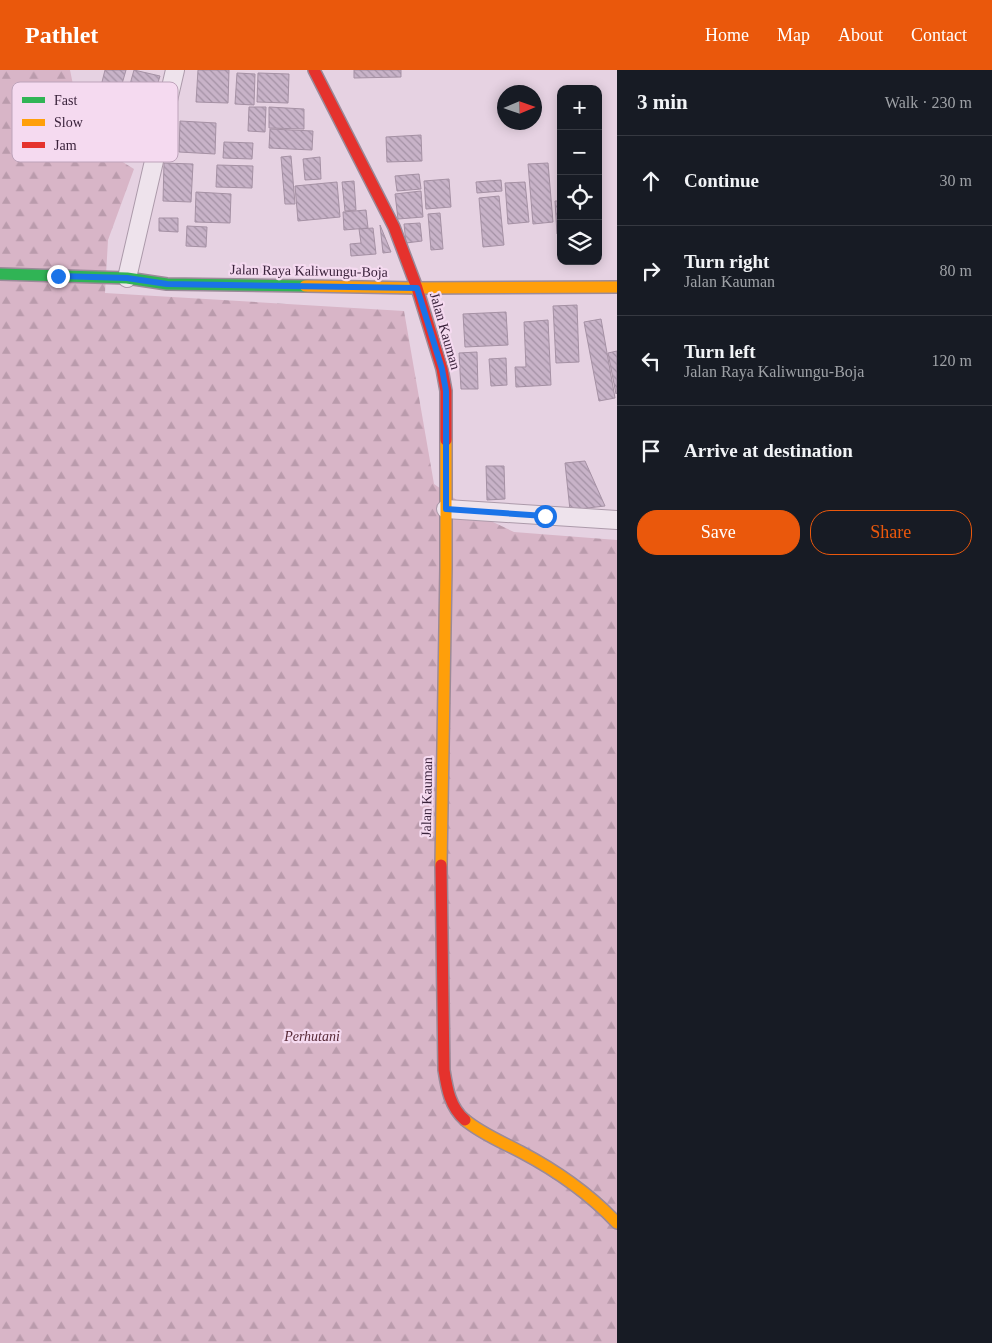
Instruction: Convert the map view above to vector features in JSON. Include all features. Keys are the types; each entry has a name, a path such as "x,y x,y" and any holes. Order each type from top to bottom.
{"street":[{"name":"Jalan Kauman","path":"314,70 394,227 417,288 442,369 446,391 446,568 440,896 444,1070 449,1098 459,1115 474,1127 548,1166 604,1207 617,1223"},
{"path":"127,278 154,162"},
{"name":"Jalan Raya Kaliwungu-Boja","path":"0,274 127,278 167,284 417,288 617,287"},
{"path":"446,509 617,520"}],"green space":[{"name":"Perhutani","path":"0,70 70,70 72,82 12,82 12,162 123,162 134,169 108,240 105,293 404,311 434,484 478,515 514,532 617,540 617,1343 0,1343"}],"building":[{"path":"105,70 126,70 123,82 102,82"},
{"path":"134,70 160,76 158,82 131,82"},
{"path":"198,70 229,70 228,103 196,102"},
{"path":"354,70 401,70 401,77 354,78"},
{"path":"237,73 255,74 254,105 235,104"},
{"path":"258,73 289,74 288,103 257,102"},
{"path":"249,107 266,107 265,132 248,131"},
{"path":"269,107 304,109 304,129 269,128"},
{"path":"180,121 216,123 215,154 179,152"},
{"path":"270,129 313,131 312,150 269,148"},
{"path":"421,135 422,161 387,162 386,137"},
{"path":"224,142 253,143 252,159 223,158"},
{"path":"291,156 295,204 285,204 281,157"},
{"path":"320,157 321,179 305,180 303,159"},
{"path":"164,163 193,164 191,202 163,201"},
{"path":"548,163 553,222 533,224 528,164"},
{"path":"217,165 253,166 252,188 216,187"},
{"path":"419,174 421,189 397,191 395,176"},
{"path":"449,179 451,207 426,209 424,181"},
{"path":"501,180 502,191 477,193 476,182"},
{"path":"354,181 356,210 345,211 342,182"},
{"path":"337,182 340,217 298,221 295,186"},
{"path":"525,182 529,222 508,224 505,183"},
{"path":"421,191 423,217 398,219 395,194"},
{"path":"196,192 231,194 230,223 195,222"},
{"path":"499,196 504,245 483,247 479,198"},
{"path":"555,201 557,201 557,234"},
{"path":"366,210 368,228 344,230 343,212"},
{"path":"440,213 443,249 431,250 428,214"},
{"path":"159,218 178,218 178,232 159,231"},
{"path":"420,223 422,241 406,243 404,224"},
{"path":"380,225 391,252 383,253"},
{"path":"187,226 207,227 206,247 186,246"},
{"path":"373,228 376,254 351,256 350,244 361,243 359,229"},
{"path":"577,305 579,362 556,363 553,306"},
{"path":"506,312 508,345 465,347 463,314"},
{"path":"601,319 615,398 599,401 584,322"},
{"path":"548,320 551,385 516,387 515,367 526,367 524,322"},
{"path":"617,351 617,393 616,394 608,353"},
{"path":"477,352 478,389 461,389 459,353"},
{"path":"506,358 507,385 491,386 489,359"},
{"path":"585,461 605,506 570,510 565,463"},
{"path":"486,466 504,466 505,499 487,500"}],"traffic: fast":[{"path":"0,274 127,278 167,284 305,286"}],"traffic: slow":[{"path":"305,286 417,288 617,287"},
{"path":"441,865 446,568 446,440"},
{"path":"465,1120 485,1134 534,1159 560,1175 584,1192 617,1223"}],"traffic: jam":[{"path":"314,70 394,227 417,288 442,369 446,391 446,440"},
{"path":"441,865 444,1070 448,1091 453,1103 465,1120"}],"route":[{"path":"58,276 127,278 167,284 417,288 442,369 446,391 446,509 545,516"}]}
